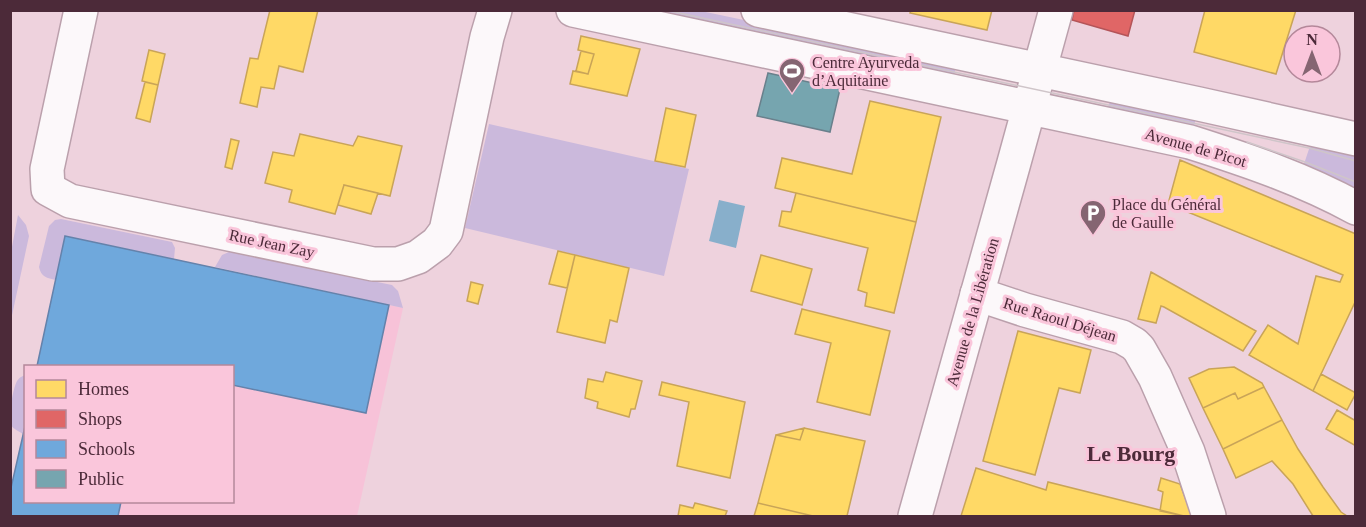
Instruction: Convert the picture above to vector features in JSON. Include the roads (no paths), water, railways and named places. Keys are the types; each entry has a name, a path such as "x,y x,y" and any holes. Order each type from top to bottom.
{"street":[{"name":"Rue Jean Zay","path":"81,10 47,169 48,189 70,201 373,264 398,264 418,257 437,243 446,231 487,37 495,10"},
{"name":"Avenue de Picot","path":"573,10 1190,142 1301,181 1356,208"},
{"path":"758,10 1356,139"},
{"path":"1040,70 1056,10"},
{"name":"Avenue de la Libération","path":"915,516 1040,70"},
{"name":"Rue Raoul Déjean","path":"977,294 1122,337 1134,344 1155,377 1188,452 1209,516"}],"water":[{"path":"719,200 745,206 736,248 709,241"}],"tram line":[{"path":"665,10 1309,148 1356,161"},
{"path":"1247,142 1356,182"}],"place":[{"name":"Centre Ayurveda d’Aquitaine","path":"792,94"},
{"name":"Place du Général de Gaulle","path":"1093,236"}],"district":[{"name":"Le Bourg","path":"1131,453"}]}
